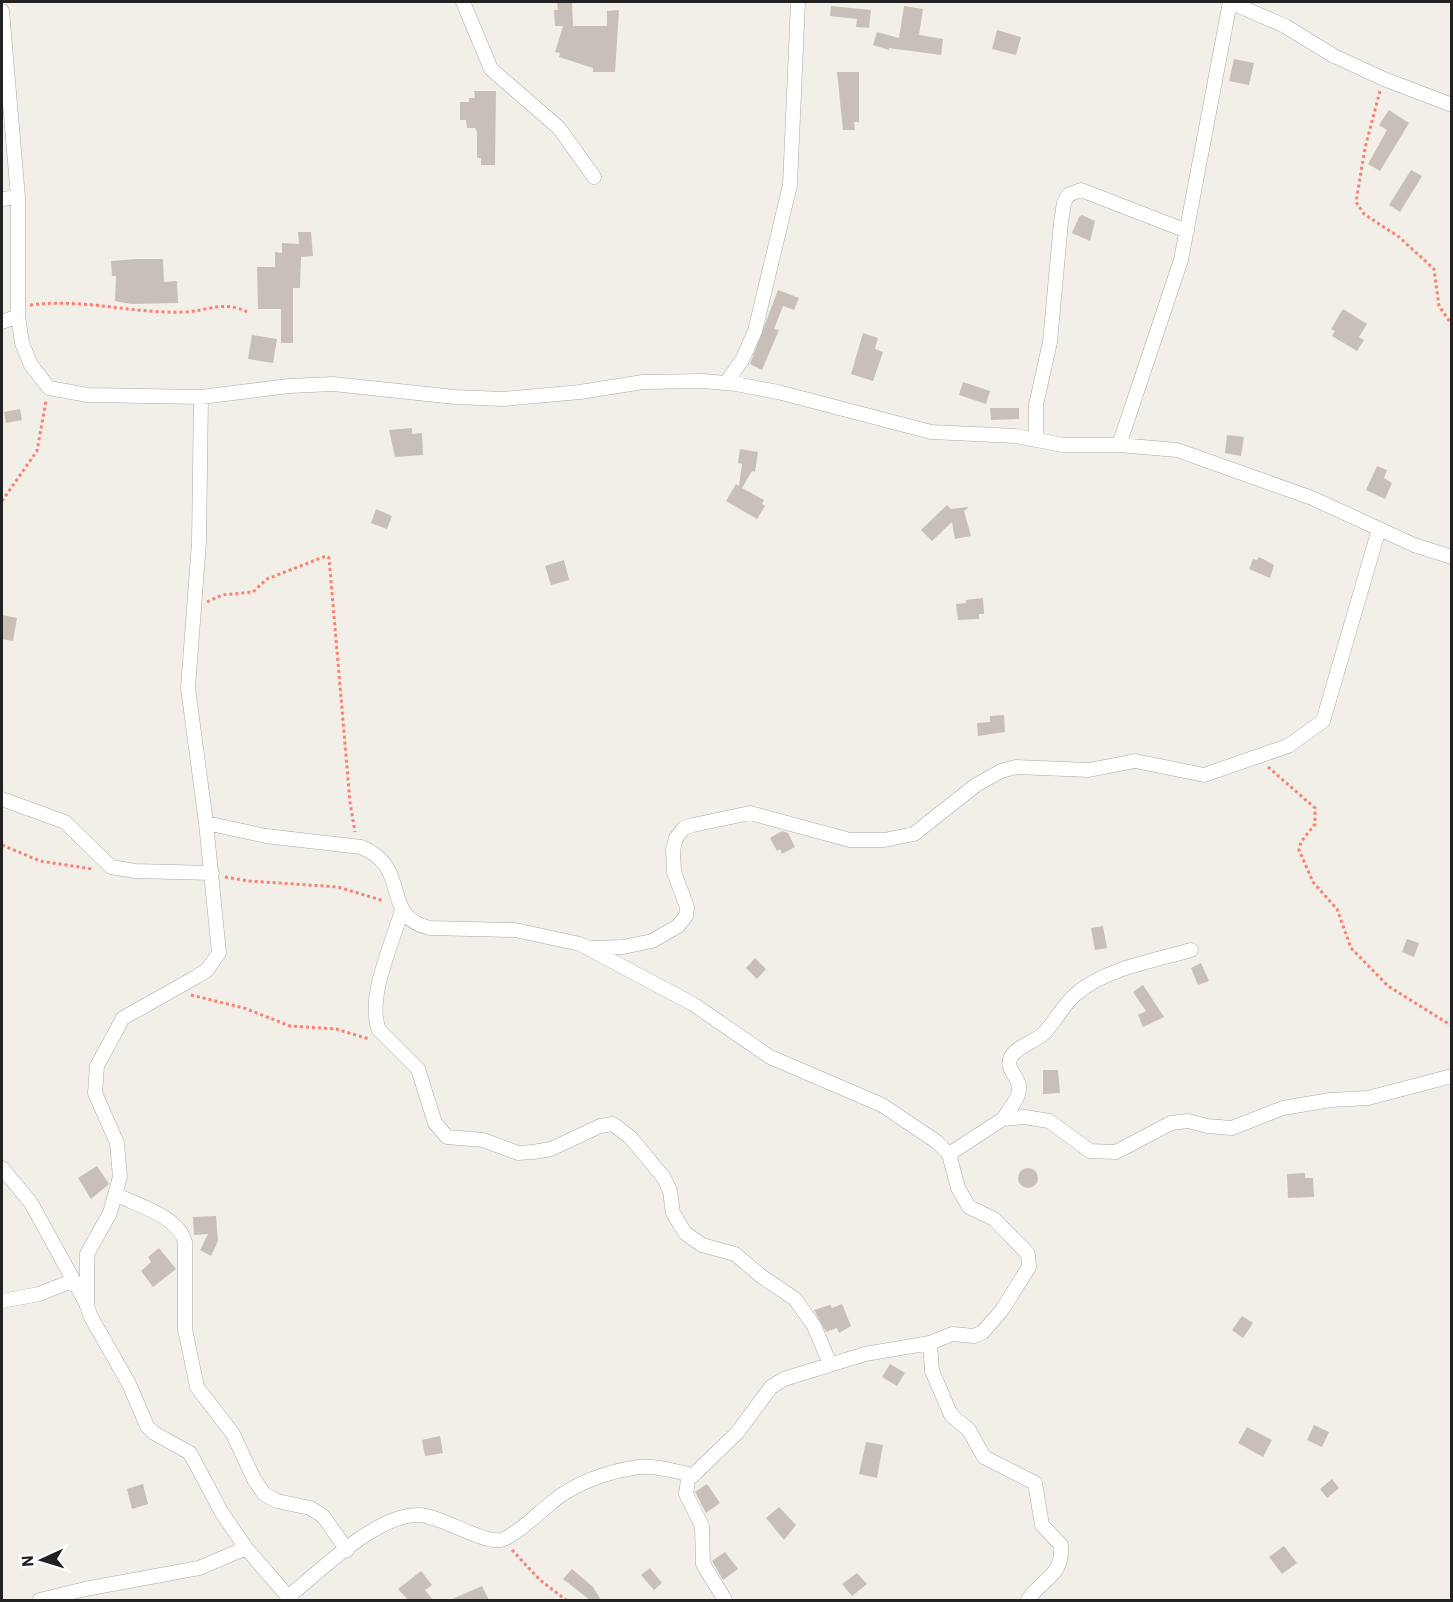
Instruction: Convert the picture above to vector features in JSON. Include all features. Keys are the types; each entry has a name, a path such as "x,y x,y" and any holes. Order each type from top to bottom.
{"street":[{"path":"463,2 491,69 559,128 594,177"},
{"path":"726,383 742,360 755,331 790,185 798,2"},
{"path":"1119,445 1181,260 1230,2 1285,26 1334,56 1384,79 1452,105"},
{"path":"2,12 18,197 18,311 22,343 31,365 49,388 88,395 201,397 289,386 333,384 455,397 503,399 593,391 643,382 726,383 778,392 931,432 1036,439 1063,445 1119,445 1177,450 1312,498 1434,553 1452,557"},
{"path":"1036,439 1036,405 1050,342 1061,222 1064,202 1068,195 1081,190 1120,208 1187,231"},
{"path":"2,198 18,197"},
{"path":"2,322 18,311"},
{"path":"87,1306 87,1254 117,1195 120,1155 95,1093 97,1066 123,1018 207,970 219,953 212,873 188,688 199,542 201,397"},
{"path":"206,823 266,836 361,847 375,853 385,861 402,910 408,920 430,928 515,930 591,948 623,947 652,941 678,926 686,916 687,907 674,872 673,850 676,837 684,828 693,825 750,813 850,840 884,840 914,834 976,785 1001,771 1016,767 1089,770 1136,761 1204,775 1288,746 1323,721 1379,529"},
{"path":"2,799 65,822 111,867 135,871 212,873"},
{"path":"402,910 376,995 375,1012 379,1029 414,1064 421,1077 435,1123 447,1137 483,1140 518,1153 561,1146 606,1124 621,1129 664,1178 670,1191 673,1213 685,1233 702,1245 718,1247 735,1254 761,1276 795,1299 814,1326 830,1364"},
{"path":"591,948 693,1004 770,1057 882,1105 925,1132 949,1154 962,1200 974,1211 994,1218 1018,1240 1028,1254 1029,1267 1002,1310 983,1332 970,1336 952,1334 930,1343 881,1350 784,1379 771,1387 736,1433 688,1480 685,1488 702,1526 703,1564 725,1600"},
{"path":"949,1154 1003,1119 1019,1092 1019,1084 1010,1069 1010,1058 1016,1051 1043,1034 1062,1007 1076,993 1106,976 1191,950"},
{"path":"1003,1119 1025,1117 1049,1121 1090,1151 1116,1152 1171,1123 1188,1121 1232,1128 1283,1108 1330,1100 1368,1098 1452,1076"},
{"path":"2,1168 30,1203 129,1384 147,1426 154,1433 190,1453 222,1513 246,1548 289,1599 347,1550 381,1527 403,1516 436,1517 490,1540 502,1540 560,1496 587,1481 639,1467 693,1475"},
{"path":"117,1195 165,1218 183,1233 185,1242 184,1319 192,1374 202,1396 233,1434 254,1479 270,1499 310,1508 323,1516 347,1550"},
{"path":"2,1301 39,1294 72,1281"},
{"path":"930,1343 932,1371 951,1415 972,1434 984,1457 1035,1483 1042,1525 1061,1545 1062,1560 1059,1568 1038,1587 1028,1600"},
{"path":"40,1600 85,1589 199,1568 246,1548"}],"path":[{"path":"1384,79 1365,148 1356,202 1364,214 1399,237 1434,269 1438,306 1452,325"},
{"path":"18,311 81,302 185,312 225,305 247,312"},
{"path":"2,501 37,451 49,388"},
{"path":"194,610 218,597 253,592 267,579 281,575 315,558 326,556 329,558 350,802 354,829 361,847"},
{"path":"1249,759 1275,771 1315,808 1315,824 1301,842 1299,850 1313,882 1337,909 1351,948 1388,986 1452,1026"},
{"path":"2,846 56,864 99,869 111,867"},
{"path":"212,873 249,881 338,888 371,896 402,910"},
{"path":"171,990 234,1005 290,1026 336,1029 365,1039 373,1037 379,1029"},
{"path":"502,1540 540,1580 566,1600"}],"building":[{"path":"557,2 572,2 573,26 607,26 607,11 619,10 615,72 593,72 593,68 559,57 560,53 555,52 563,26 555,26 554,10 558,10"},
{"path":"831,6 871,10 869,28 856,27 857,19 830,16"},
{"path":"904,6 923,9 919,35 943,39 941,55 889,48 889,50 873,45 877,32 899,38"},
{"path":"997,30 1021,37 1016,55 992,49"},
{"path":"1234,59 1254,63 1249,85 1229,81"},
{"path":"837,72 859,72 859,122 854,122 855,130 843,130"},
{"path":"474,91 496,91 495,165 481,165 481,158 477,158 477,132 475,128 467,128 466,120 460,120 460,102 469,102 469,98 475,98"},
{"path":"1389,110 1409,123 1380,171 1368,164 1387,130 1379,125"},
{"path":"1411,170 1422,176 1400,212 1389,205"},
{"path":"1082,215 1095,221 1090,241 1072,233"},
{"path":"298,232 311,232 313,256 301,257 300,288 293,288 293,343 281,343 281,309 258,309 257,267 275,267 275,252 282,253 282,243 299,244"},
{"path":"163,259 164,282 177,281 178,303 131,304 115,301 116,276 112,276 111,261"},
{"path":"778,290 799,298 794,310 783,306 774,329 779,330 762,370 750,364"},
{"path":"1343,309 1367,324 1359,337 1364,340 1357,351 1332,336 1335,331 1331,329"},
{"path":"863,333 878,338 875,349 883,352 873,381 851,374"},
{"path":"252,335 277,339 273,363 248,359"},
{"path":"963,382 990,391 986,404 959,395"},
{"path":"990,408 1019,408 1019,419 991,420"},
{"path":"20,409 22,420 6,423 4,412"},
{"path":"412,428 412,434 422,433 423,455 395,457 389,430"},
{"path":"1227,435 1244,437 1241,456 1225,453"},
{"path":"740,449 758,452 755,472 752,471 742,488 764,500 762,504 765,506 757,519 726,501 736,484 739,486 742,464 738,463"},
{"path":"1377,466 1387,470 1384,478 1392,483 1385,499 1366,490"},
{"path":"947,505 951,509 969,507 964,511 971,536 955,539 952,522 932,541 921,530"},
{"path":"376,509 392,516 387,529 371,523"},
{"path":"1259,557 1274,565 1270,578 1249,569 1253,559 1257,560"},
{"path":"564,560 569,580 551,585 545,566"},
{"path":"983,598 984,614 979,614 979,619 958,620 956,604"},
{"path":"2,615 17,618 13,641 2,639"},
{"path":"1004,715 1005,732 978,736 977,723 990,722 990,716"},
{"path":"782,831 788,833 795,847 782,854 780,849 777,851 770,838"},
{"path":"1103,926 1107,948 1095,950 1091,928"},
{"path":"1407,939 1419,943 1414,957 1402,952"},
{"path":"755,958 766,969 757,979 746,968"},
{"path":"1201,963 1209,981 1198,985 1191,968"},
{"path":"1143,985 1164,1017 1143,1027 1138,1015 1146,1011 1133,992"},
{"path":"1043,1070 1058,1070 1060,1093 1043,1094"},
{"path":"97,1166 109,1184 91,1199 78,1178"},
{"path":"1028,1168 1035,1171 1038,1178 1035,1185 1028,1188 1021,1185 1018,1178 1021,1171"},
{"path":"1305,1173 1305,1178 1313,1178 1314,1197 1288,1198 1287,1174"},
{"path":"216,1216 218,1241 211,1256 200,1250 208,1234 194,1235 193,1217"},
{"path":"159,1248 176,1269 153,1287 141,1271 151,1262 148,1257"},
{"path":"842,1304 851,1326 839,1333 837,1328 826,1332 814,1310 830,1305 832,1308"},
{"path":"1242,1316 1253,1323 1243,1338 1232,1330"},
{"path":"890,1364 905,1373 897,1386 882,1377"},
{"path":"1314,1425 1329,1432 1322,1447 1307,1440"},
{"path":"1247,1427 1272,1440 1263,1457 1238,1443"},
{"path":"440,1436 443,1453 425,1456 422,1440"},
{"path":"866,1442 883,1445 877,1478 859,1474"},
{"path":"1332,1479 1339,1488 1327,1498 1320,1489"},
{"path":"143,1484 148,1504 132,1509 127,1489"},
{"path":"707,1484 720,1503 706,1513 695,1492"},
{"path":"779,1507 796,1525 784,1540 766,1518"},
{"path":"1284,1546 1297,1563 1282,1574 1269,1557"},
{"path":"725,1552 738,1569 723,1580 712,1561"},
{"path":"650,1568 662,1583 654,1590 641,1575"},
{"path":"572,1569 593,1587 601,1600 590,1600 563,1579"},
{"path":"421,1571 432,1585 425,1590 433,1600 408,1600 398,1589"},
{"path":"857,1573 867,1584 852,1596 842,1584"},
{"path":"482,1586 489,1600 450,1600"}]}
